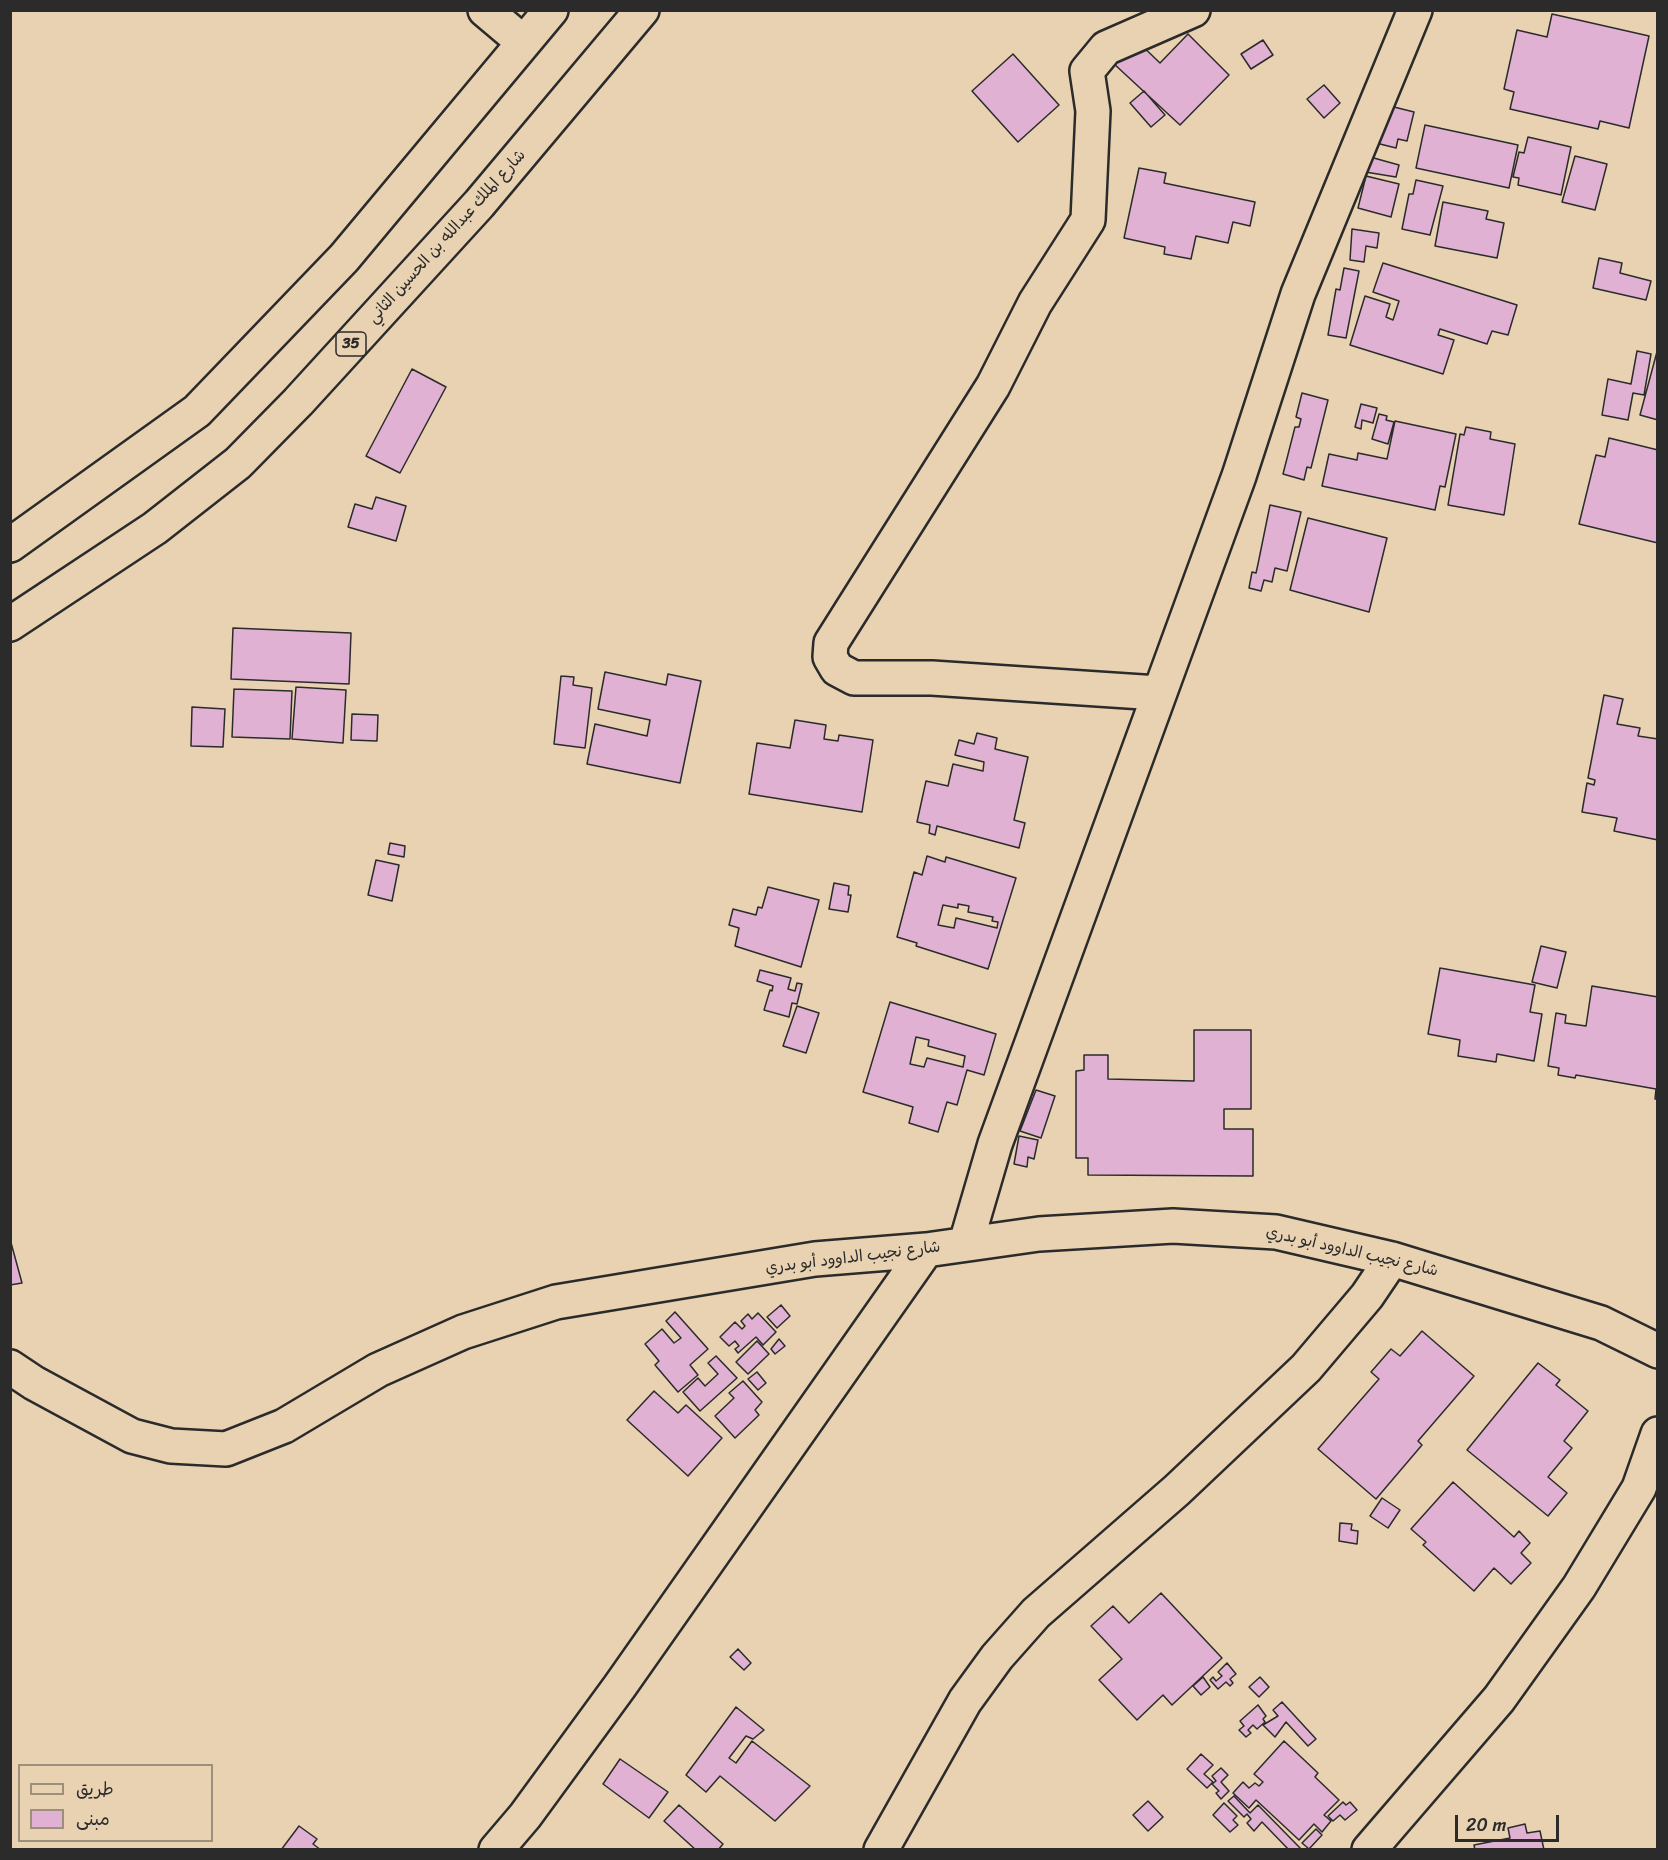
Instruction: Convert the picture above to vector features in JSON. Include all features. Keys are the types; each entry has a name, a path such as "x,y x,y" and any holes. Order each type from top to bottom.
{"main road":[{"path":"485,10 524,42"},
{"path":"10,544 197,411 344,258 551,10"},
{"name":"شارع الملك عبدالله بن الحسين الثاني","path":"10,624 155,528 238,463 298,402 479,204 642,10"},
{"path":"1158,693 932,678 854,678 837,669 830,657 831,642 993,386 1035,303 1088,220 1094,111 1087,71 1106,48 1192,10"},
{"path":"966,1243 995,1144 1239,476 1298,294 1415,10"},
{"name":"شارع نجيب الداوود أبو بدري","path":"10,1367 34,1383 132,1436 171,1446 226,1449 284,1426 378,1370 463,1332 556,1302 815,1259 926,1250 966,1243 1110,1228 1173,1226 1276,1232 1392,1259 1601,1323 1658,1351"},
{"path":"496,1850 525,1816 620,1686 926,1250"},
{"path":"881,1850 965,1701 997,1657 1036,1612 1177,1490 1306,1368 1367,1296 1392,1259"},
{"path":"1369,1850 1499,1699 1579,1587 1639,1488 1658,1434"}],"building":[{"path":"1552,14 1649,36 1629,128 1600,121 1598,129 1510,109 1514,92 1504,89 1517,30 1547,37"},
{"path":"1188,34 1229,75 1180,125 1113,63 1136,40 1160,63"},
{"path":"1263,40 1273,55 1251,69 1241,54"},
{"path":"1013,54 1059,105 1018,142 972,91"},
{"path":"1324,85 1340,103 1324,118 1307,99"},
{"path":"1144,91 1165,115 1151,127 1130,103"},
{"path":"1386,105 1414,112 1407,141 1398,139 1396,148 1376,143"},
{"path":"1425,125 1518,145 1509,188 1416,168"},
{"path":"1528,137 1571,147 1561,195 1518,185 1519,178 1513,177 1519,152 1524,153"},
{"path":"1363,155 1399,165 1396,177 1359,171"},
{"path":"1575,156 1607,164 1595,210 1562,202"},
{"path":"1139,168 1166,173 1164,183 1255,202 1250,226 1233,222 1228,243 1196,236 1191,259 1164,254 1165,247 1124,238"},
{"path":"1366,176 1399,184 1391,217 1358,208"},
{"path":"1416,180 1443,186 1430,235 1402,229 1409,194 1413,194"},
{"path":"1443,202 1488,211 1486,219 1504,223 1497,258 1435,246"},
{"path":"1352,229 1379,233 1377,248 1366,246 1364,262 1350,260"},
{"path":"1599,258 1622,263 1620,273 1651,281 1646,300 1593,288"},
{"path":"1383,263 1517,305 1508,335 1492,331 1487,344 1440,329 1438,335 1454,340 1443,374 1350,345 1365,296 1390,304 1386,317 1393,320 1399,301 1373,292"},
{"path":"1344,268 1359,271 1346,338 1328,335 1336,289 1340,290"},
{"path":"1658,348 1658,420 1640,415"},
{"path":"1637,351 1651,354 1644,395 1633,393 1628,420 1602,415 1608,379 1631,384"},
{"path":"412,369 446,387 400,473 366,456"},
{"path":"1302,393 1328,400 1311,468 1307,467 1304,480 1283,474 1295,427 1299,427 1301,419 1296,417"},
{"path":"1361,404 1377,408 1373,423 1362,420 1361,429 1355,427"},
{"path":"1379,414 1387,416 1386,420 1394,422 1388,444 1372,439"},
{"path":"1395,421 1456,434 1445,487 1440,486 1435,510 1322,486 1329,454 1357,460 1358,453 1387,459"},
{"path":"1466,427 1491,432 1490,439 1515,444 1504,515 1448,505 1460,434 1464,435"},
{"path":"1609,438 1658,450 1658,543 1579,524 1596,455 1605,457"},
{"path":"376,497 406,506 396,541 348,527 355,504 372,509"},
{"path":"1270,505 1301,512 1287,571 1275,568 1272,582 1264,580 1261,591 1249,588 1252,572 1256,573"},
{"path":"1308,518 1387,538 1369,612 1290,590"},
{"path":"233,628 351,633 349,684 231,679"},
{"path":"605,672 666,685 668,674 701,681 680,783 587,764 595,724 647,736 650,720 598,709"},
{"path":"561,676 574,677 573,685 592,688 585,748 554,744"},
{"path":"296,687 346,690 343,743 292,739"},
{"path":"234,689 292,691 290,739 232,737"},
{"path":"1604,695 1623,699 1617,724 1640,728 1638,736 1658,739 1658,840 1614,831 1617,818 1582,812 1587,783 1594,785 1595,780 1588,778"},
{"path":"192,707 225,709 223,747 191,746"},
{"path":"352,714 378,715 377,741 351,740"},
{"path":"795,720 826,725 824,739 838,741 839,735 873,740 862,812 749,794 757,743 790,748"},
{"path":"977,733 997,738 995,749 1028,757 1014,820 1025,823 1019,848 937,826 935,835 929,833 930,825 917,822 926,781 948,786 953,764 983,771 984,762 955,755 959,740 974,744"},
{"path":"390,843 405,846 404,857 388,854"},
{"path":"927,856 945,862 946,857 1016,878 988,969 916,946 917,943 897,937 914,872 922,875","holes":["958,904 969,906 968,912 993,917 992,921 998,922 997,928 956,918 954,928 938,925 943,905 958,908"]},
{"path":"376,860 399,865 392,901 368,895"},
{"path":"834,883 849,886 848,895 851,895 848,912 829,909"},
{"path":"768,887 819,900 801,967 735,946 739,928 729,925 733,909 756,915 758,907 762,908"},
{"path":"1541,946 1566,952 1557,988 1532,982"},
{"path":"1440,968 1535,985 1530,1012 1542,1014 1534,1061 1497,1054 1496,1062 1458,1056 1460,1040 1428,1034"},
{"path":"760,970 791,978 788,989 795,991 797,983 802,984 797,1004 792,1003 789,1017 764,1010 773,986 757,981"},
{"path":"1592,986 1658,997 1658,1099 1655,1099 1656,1089 1576,1075 1575,1078 1558,1075 1559,1068 1548,1066 1556,1013 1566,1015 1565,1023 1586,1026"},
{"path":"890,1002 996,1034 984,1075 967,1070 957,1105 947,1102 938,1132 909,1123 913,1107 863,1092","holes":["916,1037 929,1040 928,1046 965,1056 963,1067 927,1058 924,1067 910,1064"]},
{"path":"797,1006 819,1013 806,1053 783,1046"},
{"path":"1194,1030 1251,1030 1251,1109 1224,1109 1224,1129 1253,1129 1253,1176 1088,1175 1088,1158 1076,1158 1076,1071 1084,1070 1084,1055 1108,1055 1108,1079 1194,1081"},
{"path":"1036,1090 1055,1096 1041,1138 1020,1131"},
{"path":"1019,1136 1038,1140 1034,1159 1028,1157 1027,1167 1014,1164"},
{"path":"10,1239 22,1283 10,1285"},
{"path":"781,1305 790,1316 777,1328 767,1317"},
{"path":"675,1312 708,1349 690,1365 698,1375 678,1392 655,1365 659,1361 645,1344 662,1329 674,1343 681,1338 666,1321"},
{"path":"758,1313 776,1332 763,1345 756,1337 738,1353 735,1349 739,1346 735,1341 729,1346 720,1337 735,1322 742,1329 745,1326 741,1321 748,1314 752,1319"},
{"path":"1422,1331 1474,1376 1418,1441 1422,1445 1376,1499 1318,1449 1379,1379 1371,1372 1391,1349 1400,1356"},
{"path":"779,1339 785,1346 775,1354 771,1349"},
{"path":"757,1341 769,1354 748,1374 736,1362"},
{"path":"716,1356 737,1378 700,1411 683,1392 698,1378 705,1386 718,1374 708,1363"},
{"path":"1538,1363 1560,1380 1556,1385 1588,1411 1564,1441 1572,1448 1548,1477 1567,1493 1548,1516 1467,1450"},
{"path":"757,1372 766,1383 758,1390 748,1379"},
{"path":"743,1381 762,1402 755,1410 759,1415 735,1438 715,1416 734,1398 729,1393"},
{"path":"654,1391 678,1413 686,1405 722,1438 688,1476 627,1420"},
{"path":"1453,1482 1514,1537 1519,1531 1530,1543 1521,1553 1531,1563 1511,1584 1494,1568 1474,1591 1423,1545 1426,1542 1411,1529"},
{"path":"1382,1498 1400,1510 1388,1528 1370,1516"},
{"path":"1340,1523 1352,1524 1351,1530 1358,1531 1357,1544 1339,1541"},
{"path":"1161,1593 1222,1658 1172,1705 1163,1695 1137,1720 1099,1680 1122,1659 1091,1626 1113,1606 1129,1623"},
{"path":"738,1649 751,1663 744,1670 730,1657"},
{"path":"1227,1663 1236,1674 1230,1679 1233,1683 1230,1686 1226,1682 1218,1689 1210,1680 1213,1677 1216,1681 1222,1676 1218,1672"},
{"path":"1203,1677 1210,1687 1201,1695 1193,1686"},
{"path":"1260,1677 1269,1687 1259,1697 1249,1687"},
{"path":"1282,1702 1316,1739 1308,1746 1286,1722 1275,1737 1263,1725 1278,1716 1273,1710"},
{"path":"1258,1705 1266,1716 1263,1719 1265,1722 1257,1729 1253,1725 1248,1730 1251,1733 1246,1737 1239,1730 1244,1726 1240,1721"},
{"path":"736,1707 764,1730 753,1739 746,1736 729,1758 736,1763 752,1741 810,1786 775,1821 720,1776 706,1792 686,1775"},
{"path":"1284,1741 1318,1773 1315,1777 1339,1800 1324,1815 1331,1821 1322,1832 1314,1824 1299,1840 1256,1800 1249,1808 1233,1793 1243,1782 1249,1788 1255,1783 1259,1786 1263,1782 1254,1774"},
{"path":"1201,1754 1213,1765 1204,1774 1213,1782 1207,1788 1187,1769"},
{"path":"620,1759 668,1792 649,1818 603,1784"},
{"path":"1221,1768 1228,1775 1221,1782 1229,1791 1221,1799 1216,1793 1219,1791 1212,1784 1216,1781 1212,1776"},
{"path":"1234,1796 1250,1813 1258,1805 1302,1850 1289,1850 1262,1822 1254,1831 1247,1823 1251,1819 1247,1814 1244,1817 1228,1801"},
{"path":"1148,1801 1163,1817 1148,1831 1133,1815"},
{"path":"1343,1802 1346,1805 1350,1802 1357,1810 1345,1820 1340,1815 1333,1821 1328,1816"},
{"path":"1224,1803 1237,1816 1233,1820 1238,1825 1230,1832 1213,1815"},
{"path":"679,1805 723,1844 718,1850 696,1850 664,1821"},
{"path":"1525,1824 1527,1833 1540,1831 1544,1850 1475,1850 1474,1845 1510,1838 1508,1828"},
{"path":"299,1826 317,1839 313,1844 321,1850 281,1850"},
{"path":"1316,1829 1322,1835 1309,1849 1302,1843"}]}
